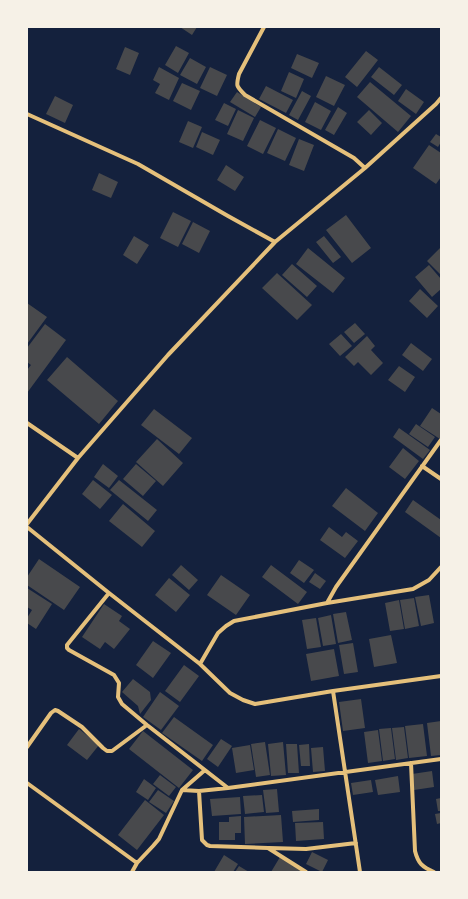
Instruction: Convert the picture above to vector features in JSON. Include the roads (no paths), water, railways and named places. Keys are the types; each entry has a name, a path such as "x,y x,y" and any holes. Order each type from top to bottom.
{"street":[{"path":"264,27 239,74 237,87 245,95 354,158 365,168"},
{"path":"27,524 78,458 168,355 275,242 365,168 441,98"},
{"path":"27,114 138,164 275,242"},
{"path":"27,423 78,458"},
{"path":"327,603 336,587 441,440"},
{"path":"422,466 441,479"},
{"path":"27,527 200,664 230,693 243,700 255,704 333,691 441,676"},
{"path":"200,664 218,633 234,621 327,603 413,589 429,580 441,567"},
{"path":"109,593 67,645 67,648 114,675 119,683 118,697 129,710 228,788"},
{"path":"333,691 360,872"},
{"path":"27,746 51,713 55,710 82,727 107,751 112,751 147,725"},
{"path":"182,790 199,791 228,788 441,759"},
{"path":"411,763 415,850 420,863 425,868 434,872"},
{"path":"132,872 137,863 159,839 182,790 205,770"},
{"path":"27,783 137,863"},
{"path":"199,791 202,840 210,846 306,849 356,843"},
{"path":"268,848 306,872"}]}
